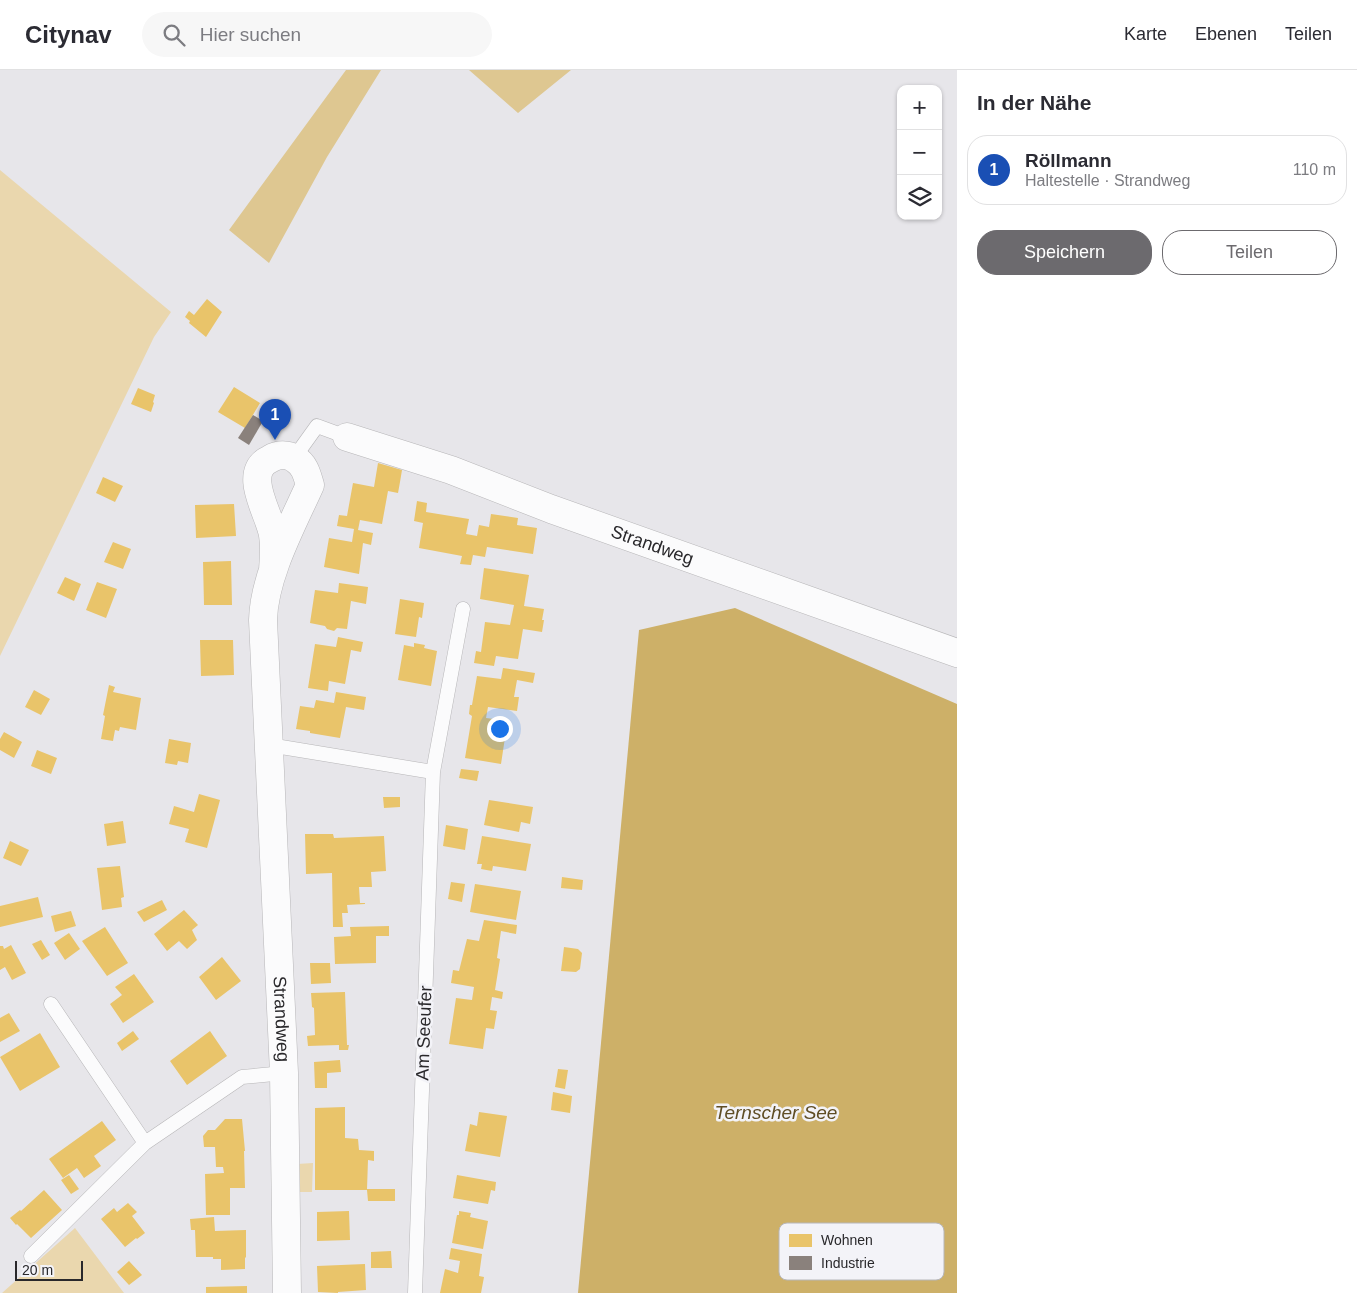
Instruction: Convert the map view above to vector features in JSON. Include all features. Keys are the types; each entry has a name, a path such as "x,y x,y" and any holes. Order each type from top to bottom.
{"street":[{"name":"Strandweg","path":"347,437 450,470 551,509 957,653"},
{"name":"Strandweg","path":"273,570 310,485 302,464 294,458 278,455 268,459 262,465 257,473 257,482 273,535 275,550 273,570 263,609 284,1073 287,1293"}],"lane":[{"path":"294,458 317,426 347,437"},
{"path":"269,745 433,772 463,610"},
{"name":"Am Seeufer","path":"415,1293 433,772"},
{"path":"51,1004 145,1143"},
{"path":"31,1256 145,1143 242,1077 284,1073"}],"shaded area":[{"path":"346,70 381,70 327,157 269,263 229,230"},
{"path":"469,70 571,70 518,113"},
{"path":"0,170 171,312 154,337 0,656"},
{"path":"313,1163 312,1192 297,1192 297,1164"},
{"path":"75,1228 124,1293 2,1293"}],"water":[{"name":"Ternscher See","path":"735,608 957,704 957,1293 578,1293 639,630"}],"building: Wohnen":[{"path":"207,299 222,312 206,337 189,323 190,321 185,317 189,311 194,315"},
{"path":"234,387 260,403 245,428 218,412"},
{"path":"138,388 155,395 151,412 131,404"},
{"path":"378,463 402,470 400,482 398,493 388,491 382,524 360,520 358,530 373,533 371,545 363,543 359,574 324,567 329,538 352,542 354,529 337,526 339,515 347,516 353,483 374,487"},
{"path":"103,477 123,486 115,502 96,493"},
{"path":"417,501 427,503 426,512 469,519 466,534 477,536 479,525 489,527 491,514 518,518 517,525 537,528 533,554 487,547 485,557 473,555 471,565 460,564 462,556 419,548 423,523 414,521"},
{"path":"234,504 236,536 196,538 195,505"},
{"path":"113,542 131,549 123,569 104,562"},
{"path":"231,561 232,605 204,605 203,562"},
{"path":"484,568 529,575 524,606 544,609 542,632 523,629 518,659 496,656 494,666 474,663 476,651 481,652 485,622 510,625 514,605 480,599"},
{"path":"65,577 81,584 74,601 57,593"},
{"path":"97,582 117,589 106,618 86,610"},
{"path":"339,583 368,587 366,604 351,601 347,629 337,628 334,631 327,629 325,626 310,623 315,590 338,593"},
{"path":"400,599 424,603 422,618 419,617 416,637 395,634"},
{"path":"338,637 363,642 361,652 351,650 345,684 329,681 328,691 308,688 315,644 336,647"},
{"path":"200,640 233,640 234,675 201,676"},
{"path":"414,643 425,645 424,648 437,651 431,686 398,680 404,645 414,647"},
{"path":"503,668 535,673 533,683 517,680 514,697 519,697 517,711 488,707 486,718 502,720 500,731 506,731 501,764 465,758 472,716 469,714 470,705 472,705 477,676 501,679"},
{"path":"109,685 115,687 113,692 141,698 136,730 120,727 119,731 115,730 113,741 101,739 105,716 103,715"},
{"path":"34,690 50,699 41,715 25,707"},
{"path":"336,692 366,697 364,710 346,707 340,738 296,729 300,706 314,708 316,700 334,703"},
{"path":"4,732 22,742 14,758 0,750 0,739"},
{"path":"169,739 191,743 188,763 178,761 177,765 165,763"},
{"path":"37,750 57,758 51,774 31,766"},
{"path":"461,769 479,771 477,781 459,778"},
{"path":"199,794 220,800 207,848 185,842 189,829 169,824 174,806 194,812"},
{"path":"383,797 400,797 400,807 384,808"},
{"path":"489,800 533,807 530,824 521,822 519,832 484,825"},
{"path":"123,821 126,843 107,846 104,824"},
{"path":"446,825 468,829 465,850 443,846"},
{"path":"305,834 333,834 334,838 384,836 386,871 371,872 372,887 359,887 360,903 365,904 347,905 348,913 342,913 343,927 333,927 332,873 306,874"},
{"path":"482,836 531,844 526,871 493,866 492,871 481,869 482,864 477,864"},
{"path":"10,841 29,850 21,866 3,858"},
{"path":"120,866 124,897 121,898 122,907 102,910 97,868"},
{"path":"562,877 583,880 582,890 561,888"},
{"path":"451,882 465,884 462,902 448,899"},
{"path":"475,884 521,891 516,920 470,912"},
{"path":"38,897 43,917 0,927 0,906"},
{"path":"162,900 167,910 144,922 137,912"},
{"path":"184,910 198,925 192,930 197,940 187,949 179,941 167,951 154,934"},
{"path":"71,911 76,926 55,932 51,916"},
{"path":"484,920 517,925 516,934 501,931 497,958 500,959 495,990 503,992 502,999 492,997 490,1010 497,1011 494,1029 486,1028 483,1049 449,1044 456,998 472,1000 474,987 451,983 453,970 459,971 467,939 479,941"},
{"path":"389,926 389,936 376,936 376,963 335,964 334,937 351,936 350,927"},
{"path":"105,927 128,963 107,976 82,941"},
{"path":"69,933 80,949 65,960 54,943"},
{"path":"41,940 50,955 42,960 32,944"},
{"path":"11,945 26,973 12,980 5,967 0,970 0,946 3,946 4,949"},
{"path":"564,947 578,949 582,953 580,969 576,972 561,971"},
{"path":"222,957 241,981 216,1000 199,977"},
{"path":"310,963 330,963 331,983 311,984"},
{"path":"134,974 154,1002 123,1023 110,1004 122,995 115,987"},
{"path":"345,992 348,1050 339,1050 339,1045 308,1046 307,1036 315,1035 314,1008 312,1007 311,993"},
{"path":"9,1013 20,1031 0,1042 0,1018"},
{"path":"133,1031 139,1039 122,1051 117,1043"},
{"path":"210,1031 227,1056 187,1085 170,1061"},
{"path":"40,1033 60,1067 20,1091 0,1057"},
{"path":"340,1060 341,1072 327,1073 327,1088 315,1088 314,1062"},
{"path":"558,1069 568,1070 565,1089 555,1087"},
{"path":"553,1092 572,1096 570,1113 551,1110"},
{"path":"345,1107 345,1138 358,1139 359,1150 374,1151 374,1161 368,1160 367,1189 395,1189 395,1201 368,1201 367,1190 315,1190 315,1108"},
{"path":"479,1112 507,1116 500,1157 465,1151 470,1124 477,1126"},
{"path":"225,1119 242,1119 245,1151 245,1188 230,1188 230,1215 206,1215 205,1174 224,1173 223,1167 216,1167 215,1147 204,1147 203,1136 208,1130 215,1130"},
{"path":"102,1121 116,1140 94,1156 101,1166 84,1178 77,1168 63,1178 49,1159"},
{"path":"69,1175 79,1189 71,1194 61,1180"},
{"path":"457,1175 496,1182 495,1191 491,1190 488,1204 453,1198"},
{"path":"44,1190 62,1210 31,1238 10,1218 21,1211"},
{"path":"128,1203 137,1212 132,1216 145,1233 125,1247 101,1219 114,1208 117,1212"},
{"path":"349,1211 350,1240 317,1241 317,1212"},
{"path":"459,1211 471,1213 470,1217 488,1221 483,1249 452,1243"},
{"path":"214,1217 215,1231 246,1230 245,1269 221,1270 221,1259 196,1257 195,1230 191,1230 190,1219"},
{"path":"451,1248 482,1254 479,1276 484,1277 481,1293 440,1293 445,1269 458,1273 460,1261 449,1259"},
{"path":"391,1251 392,1268 371,1268 371,1252"},
{"path":"129,1261 142,1275 129,1285 117,1272"},
{"path":"365,1264 366,1290 338,1293 318,1292 317,1266"},
{"path":"247,1286 247,1293 206,1293 206,1287"}],"building: Industrie":[{"path":"253,415 263,421 249,445 238,438"}],"place":[{"name":"Röllmann","path":"275,440"}]}
